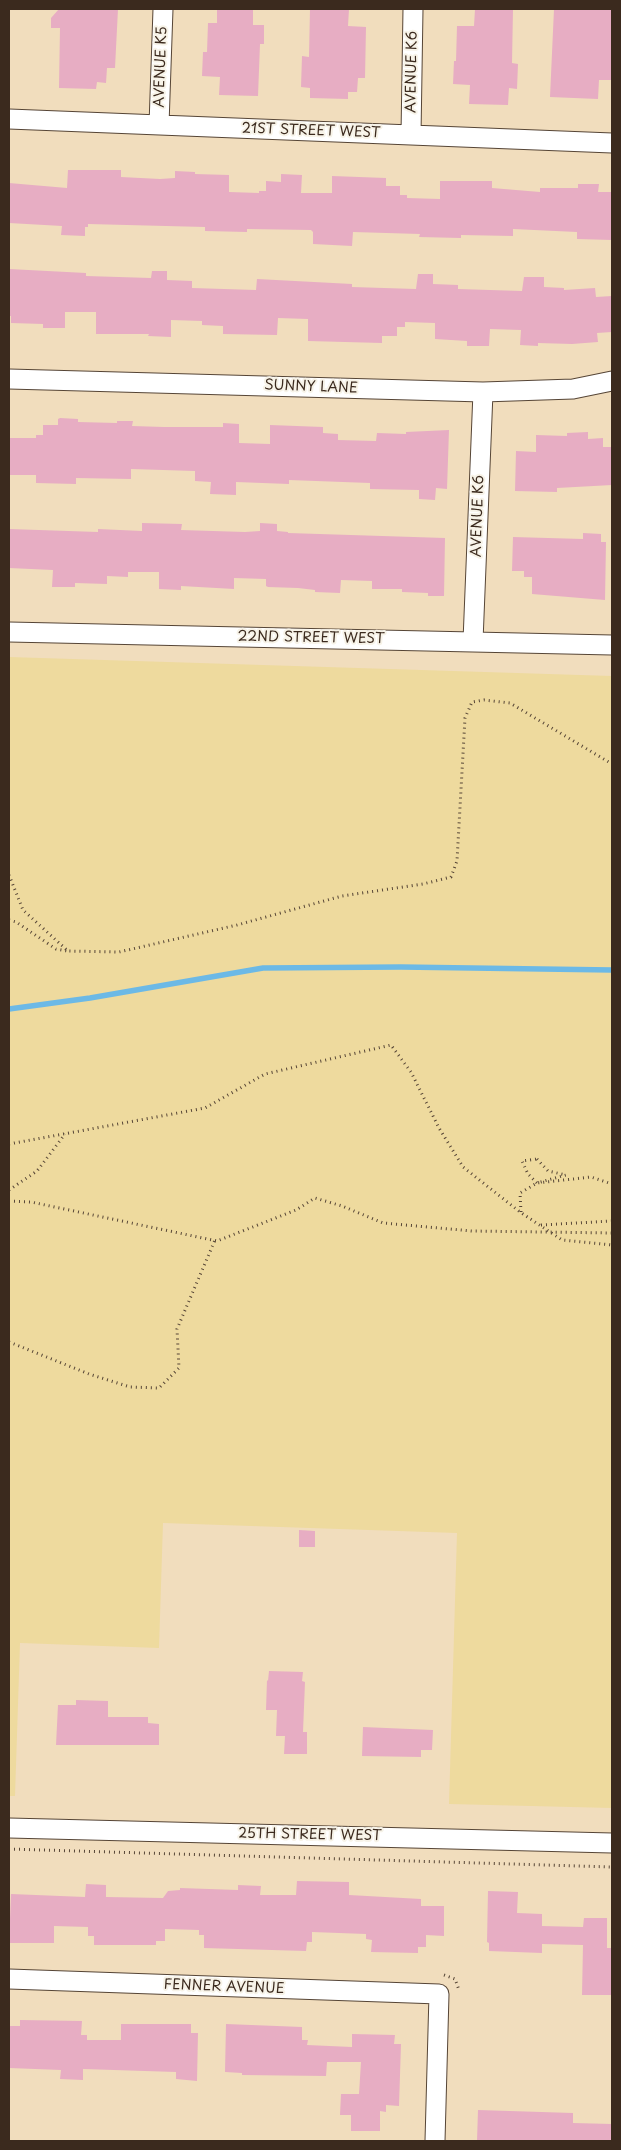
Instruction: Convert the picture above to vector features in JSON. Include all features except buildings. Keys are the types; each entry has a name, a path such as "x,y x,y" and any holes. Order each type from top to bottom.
{"street":[{"name":"AVENUE K5","path":"159,125 162,9"},
{"name":"AVENUE K6","path":"412,135 413,9"},
{"name":"21ST STREET WEST","path":"9,119 612,143"},
{"name":"SUNNY LANE","path":"9,379 483,392 573,389 612,381"},
{"name":"AVENUE K6","path":"473,641 483,392"},
{"name":"22ND STREET WEST","path":"9,632 612,645"},
{"name":"25TH STREET WEST","path":"9,1828 612,1843"},
{"name":"FENNER AVENUE","path":"9,1979 439,1994 436,2141"}],"path":[{"path":"9,920 16,922 56,949 118,952 237,925 342,896 451,878 457,861 465,718 472,702 484,700 510,703 612,764"},
{"path":"9,876 23,910 68,951"},
{"path":"9,1144 205,1108 266,1074 391,1045 411,1072 439,1128 463,1167 520,1212 562,1240 612,1245"},
{"path":"9,1190 37,1171 66,1134"},
{"path":"520,1212 520,1192 537,1183 566,1175 548,1171 536,1158 522,1161 528,1174 537,1183"},
{"path":"537,1183 591,1177 612,1184"},
{"path":"9,1201 32,1202 215,1240 258,1226 296,1210 315,1198 342,1206 383,1223 472,1231 612,1232"},
{"path":"541,1226 612,1221"},
{"path":"9,1342 89,1374 130,1387 159,1388 179,1368 177,1329 215,1240"},
{"path":"9,1849 612,1867"}],"sand":[{"path":"9,657 612,676 612,1808 449,1804 457,1533 163,1523 159,1648 20,1643 15,1796 9,1796"}],"waterway":[{"path":"9,1009 90,998 263,968 401,967 612,970"}]}
